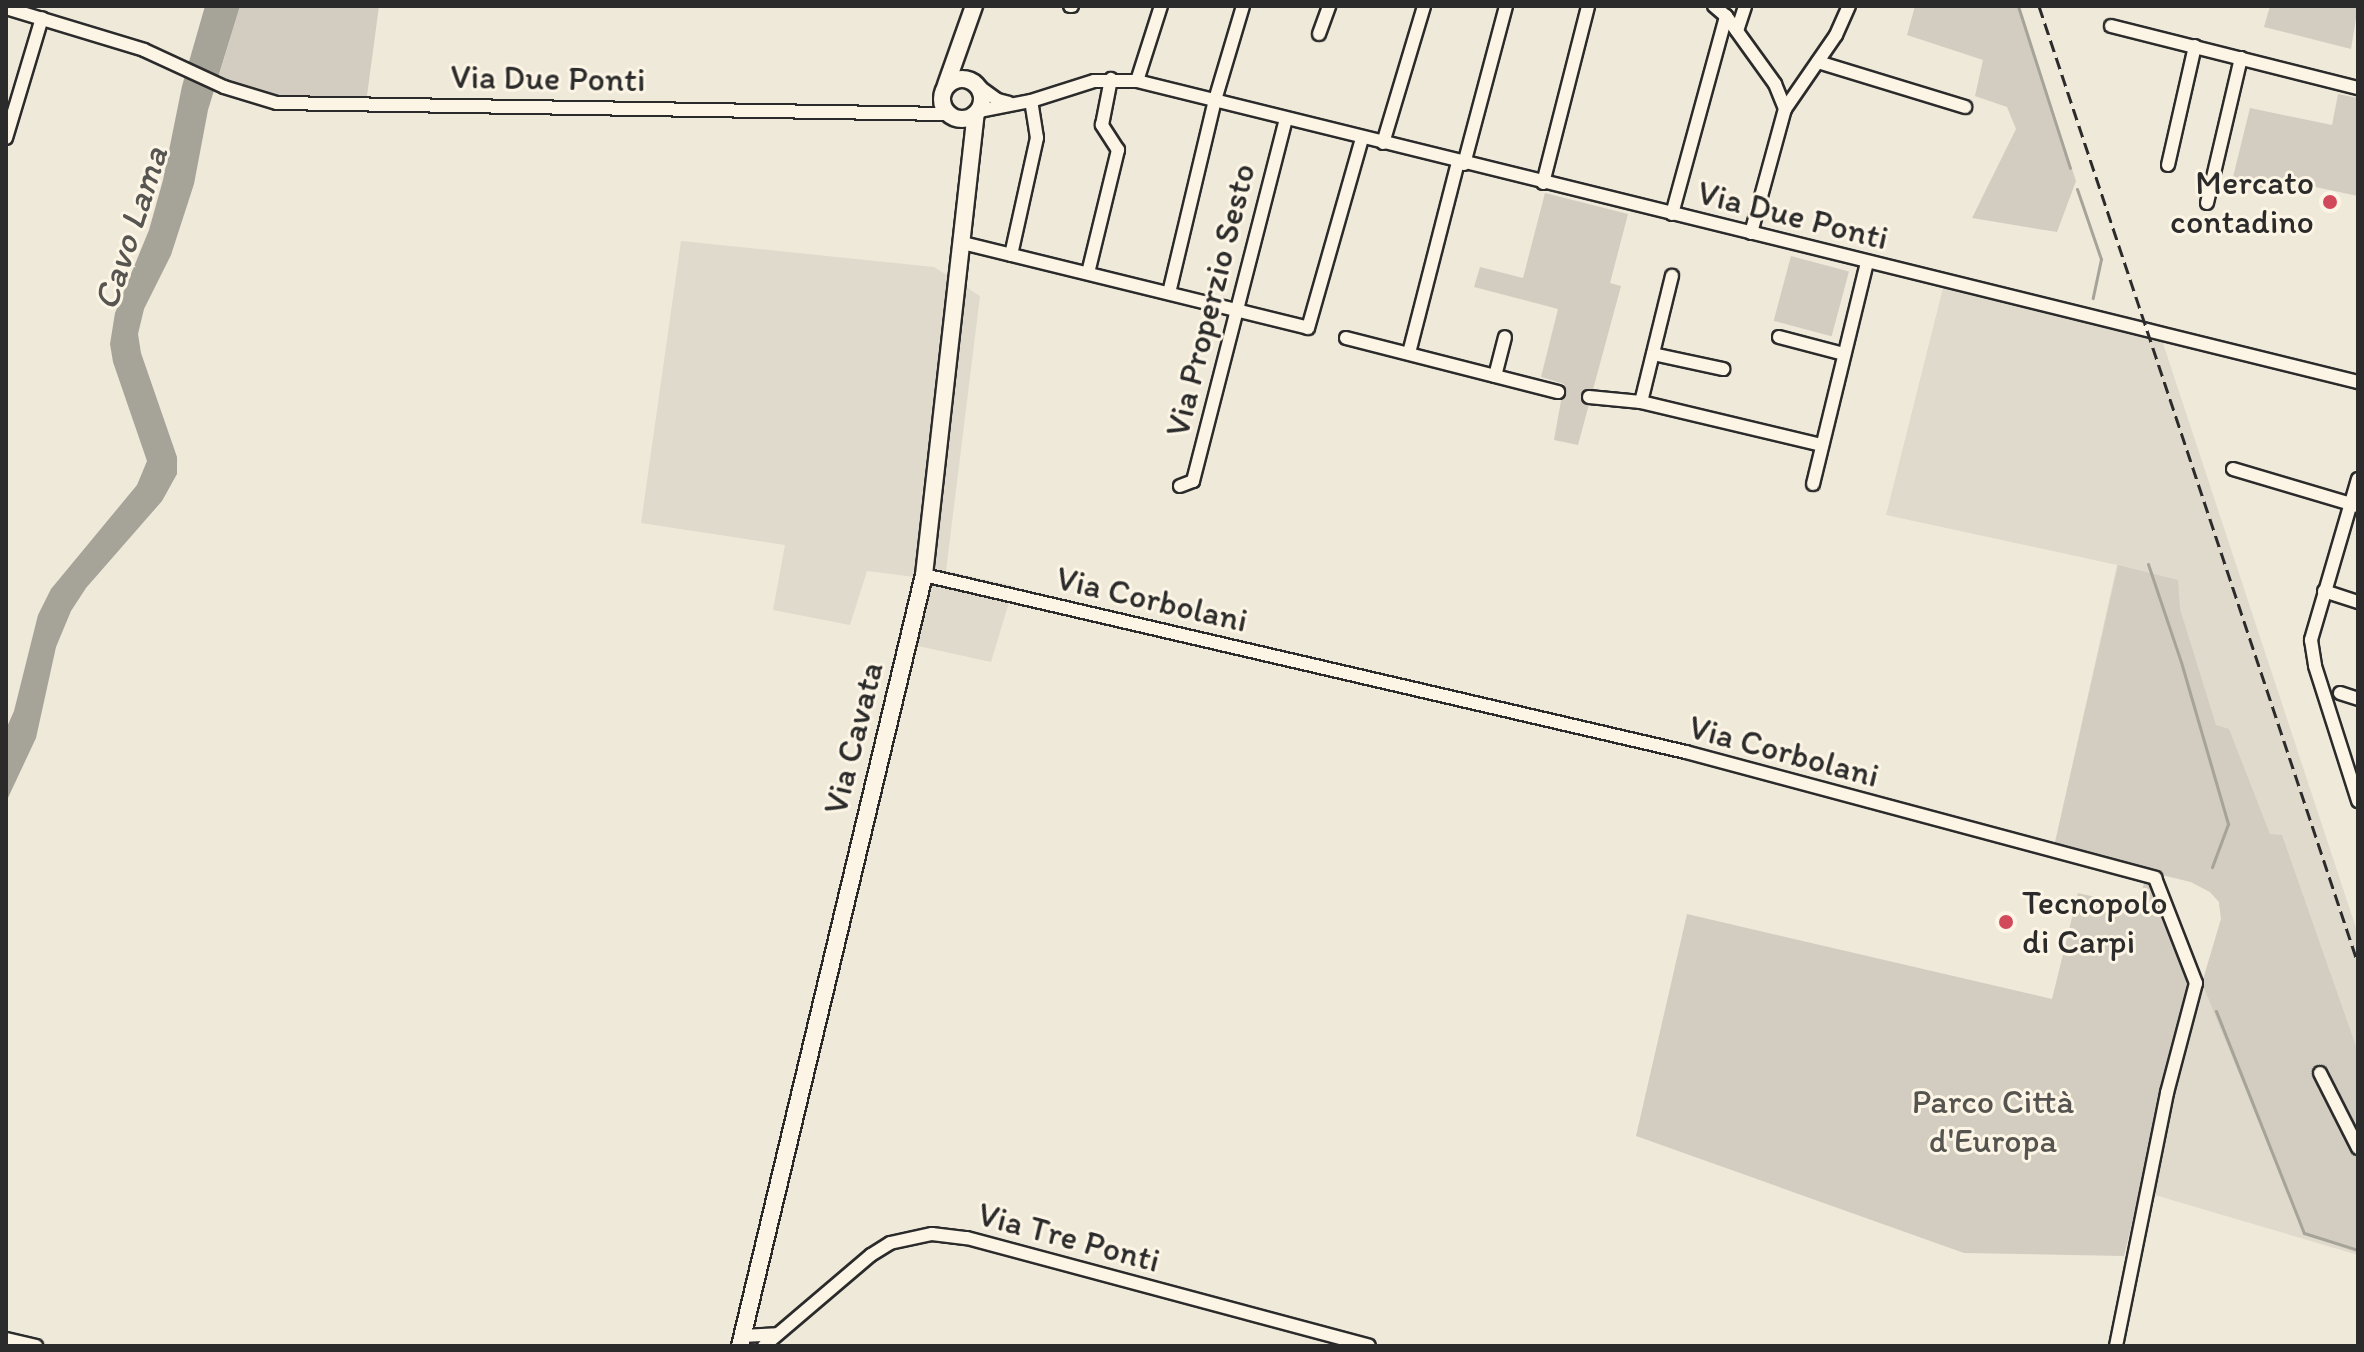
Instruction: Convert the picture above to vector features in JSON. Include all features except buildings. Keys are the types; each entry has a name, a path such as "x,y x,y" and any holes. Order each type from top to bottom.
{"main road":[{"path":"958,108 964,38 974,6"},
{"path":"964,38 964,56 974,82"},
{"path":"958,108 959,77 974,82"},
{"path":"958,108 974,82"},
{"name":"Via Cavata","path":"741,1341 924,575 973,136 958,108"}],"street":[{"path":"1137,81 1161,6"},
{"path":"1169,293 1215,100 1243,6"},
{"path":"1319,34 1329,6"},
{"path":"1383,143 1424,6"},
{"path":"1409,353 1506,6"},
{"path":"1543,183 1588,6"},
{"path":"1714,6 1726,16 1775,84 1785,109"},
{"path":"1737,31 1745,6"},
{"path":"1751,233 1785,109 1818,62 1849,6"},
{"name":"Via Due Ponti","path":"6,8 37,13 182,66 224,87 277,103 445,103 920,115 1025,102 1111,79 1137,81 2358,382"},
{"path":"6,138 37,13"},
{"path":"1672,214 1726,16"},
{"path":"2111,26 2358,88"},
{"path":"2168,165 2195,46"},
{"path":"2207,203 2241,58"},
{"path":"1818,62 1965,107"},
{"path":"1088,273 1118,150 1102,125 1111,79"},
{"path":"974,82 998,100 1025,102 1037,138 1011,255"},
{"name":"Via Properzio Sesto","path":"1180,486 1193,481 1286,119"},
{"path":"963,243 1308,328 1362,138"},
{"path":"1813,484 1867,262"},
{"path":"1641,402 1672,276"},
{"path":"1495,376 1505,337"},
{"path":"1779,337 1844,354"},
{"path":"1346,338 1558,392"},
{"path":"1653,354 1723,369"},
{"path":"1589,397 1641,402 1822,445"},
{"path":"2233,469 2354,505"},
{"path":"2358,479 2354,505 2312,630 2311,653 2358,801"},
{"name":"Via Corbolani","path":"924,575 1686,752 2155,878 2196,983 2167,1093 2116,1346"},
{"path":"2324,591 2358,602"},
{"path":"2340,693 2358,699"},
{"path":"2320,1073 2358,1148"},
{"name":"Via Tre Ponti","path":"764,1346 871,1255 899,1240 932,1234 967,1238 1369,1346"},
{"path":"741,1341 780,1332"},
{"path":"6,1339 36,1346"}],"shaded area":[{"path":"205,6 240,6 208,110 194,184 171,255 144,309 138,334 141,353 177,457 177,474 162,501 86,588 71,611 56,647 36,738 6,802 6,729 14,711 38,615 51,589 137,485 147,461 113,362 110,344 115,313 149,230 163,180 182,86"},
{"path":"681,241 934,267 980,296 946,571 1014,586 991,662 909,644 923,578 867,571 850,625 773,610 785,545 641,523"},
{"path":"1943,288 2161,337 2358,934 2358,1255 2148,1193 2187,1036 2221,919 2219,902 2210,892 2191,882 2053,851 2117,565 1886,515"}],"green space":[{"path":"240,6 379,6 366,103 268,99 214,92"},
{"path":"1915,6 2019,6 2076,181 2057,232 1972,218 2016,129 2007,107 1975,96 1983,60 1907,35"},
{"path":"2270,6 2358,6 2351,49 2264,27"},
{"path":"2338,94 2358,98 2358,196 2287,181 2284,194 2232,181 2250,108 2332,125"},
{"path":"1545,193 1628,214 1610,283 1621,286 1578,445 1554,440 1564,384 1541,377 1558,309 1474,287 1480,267 1523,278"},
{"path":"1791,256 1849,272 1832,336 1774,321"},
{"path":"2118,565 2178,580 2180,609 2216,725 2229,729 2270,834 2282,835 2358,1052 2358,1253 2304,1233 2202,983 2221,919 2219,902 2210,892 2191,882 2054,847"},
{"name":"Parco Città d'Europa","path":"2145,879 2154,882 2191,980 2124,1256 1964,1253 1636,1136 1687,914 2052,999 2078,893 2138,907"}],"waterway":[{"path":"2018,6 2070,168"},
{"path":"2077,189 2101,259 2093,298"},
{"path":"2148,564 2181,662 2228,824 2212,867"},
{"path":"2216,1011 2304,1233 2358,1250"}],"railway":[{"path":"2039,6 2358,963"}],"place":[{"name":"Mercato contadino","path":"2330,202"},
{"name":"Tecnopolo di Carpi","path":"2006,922"}],"water label":[{"name":"Cavo Lama","path":"130,228"}]}
